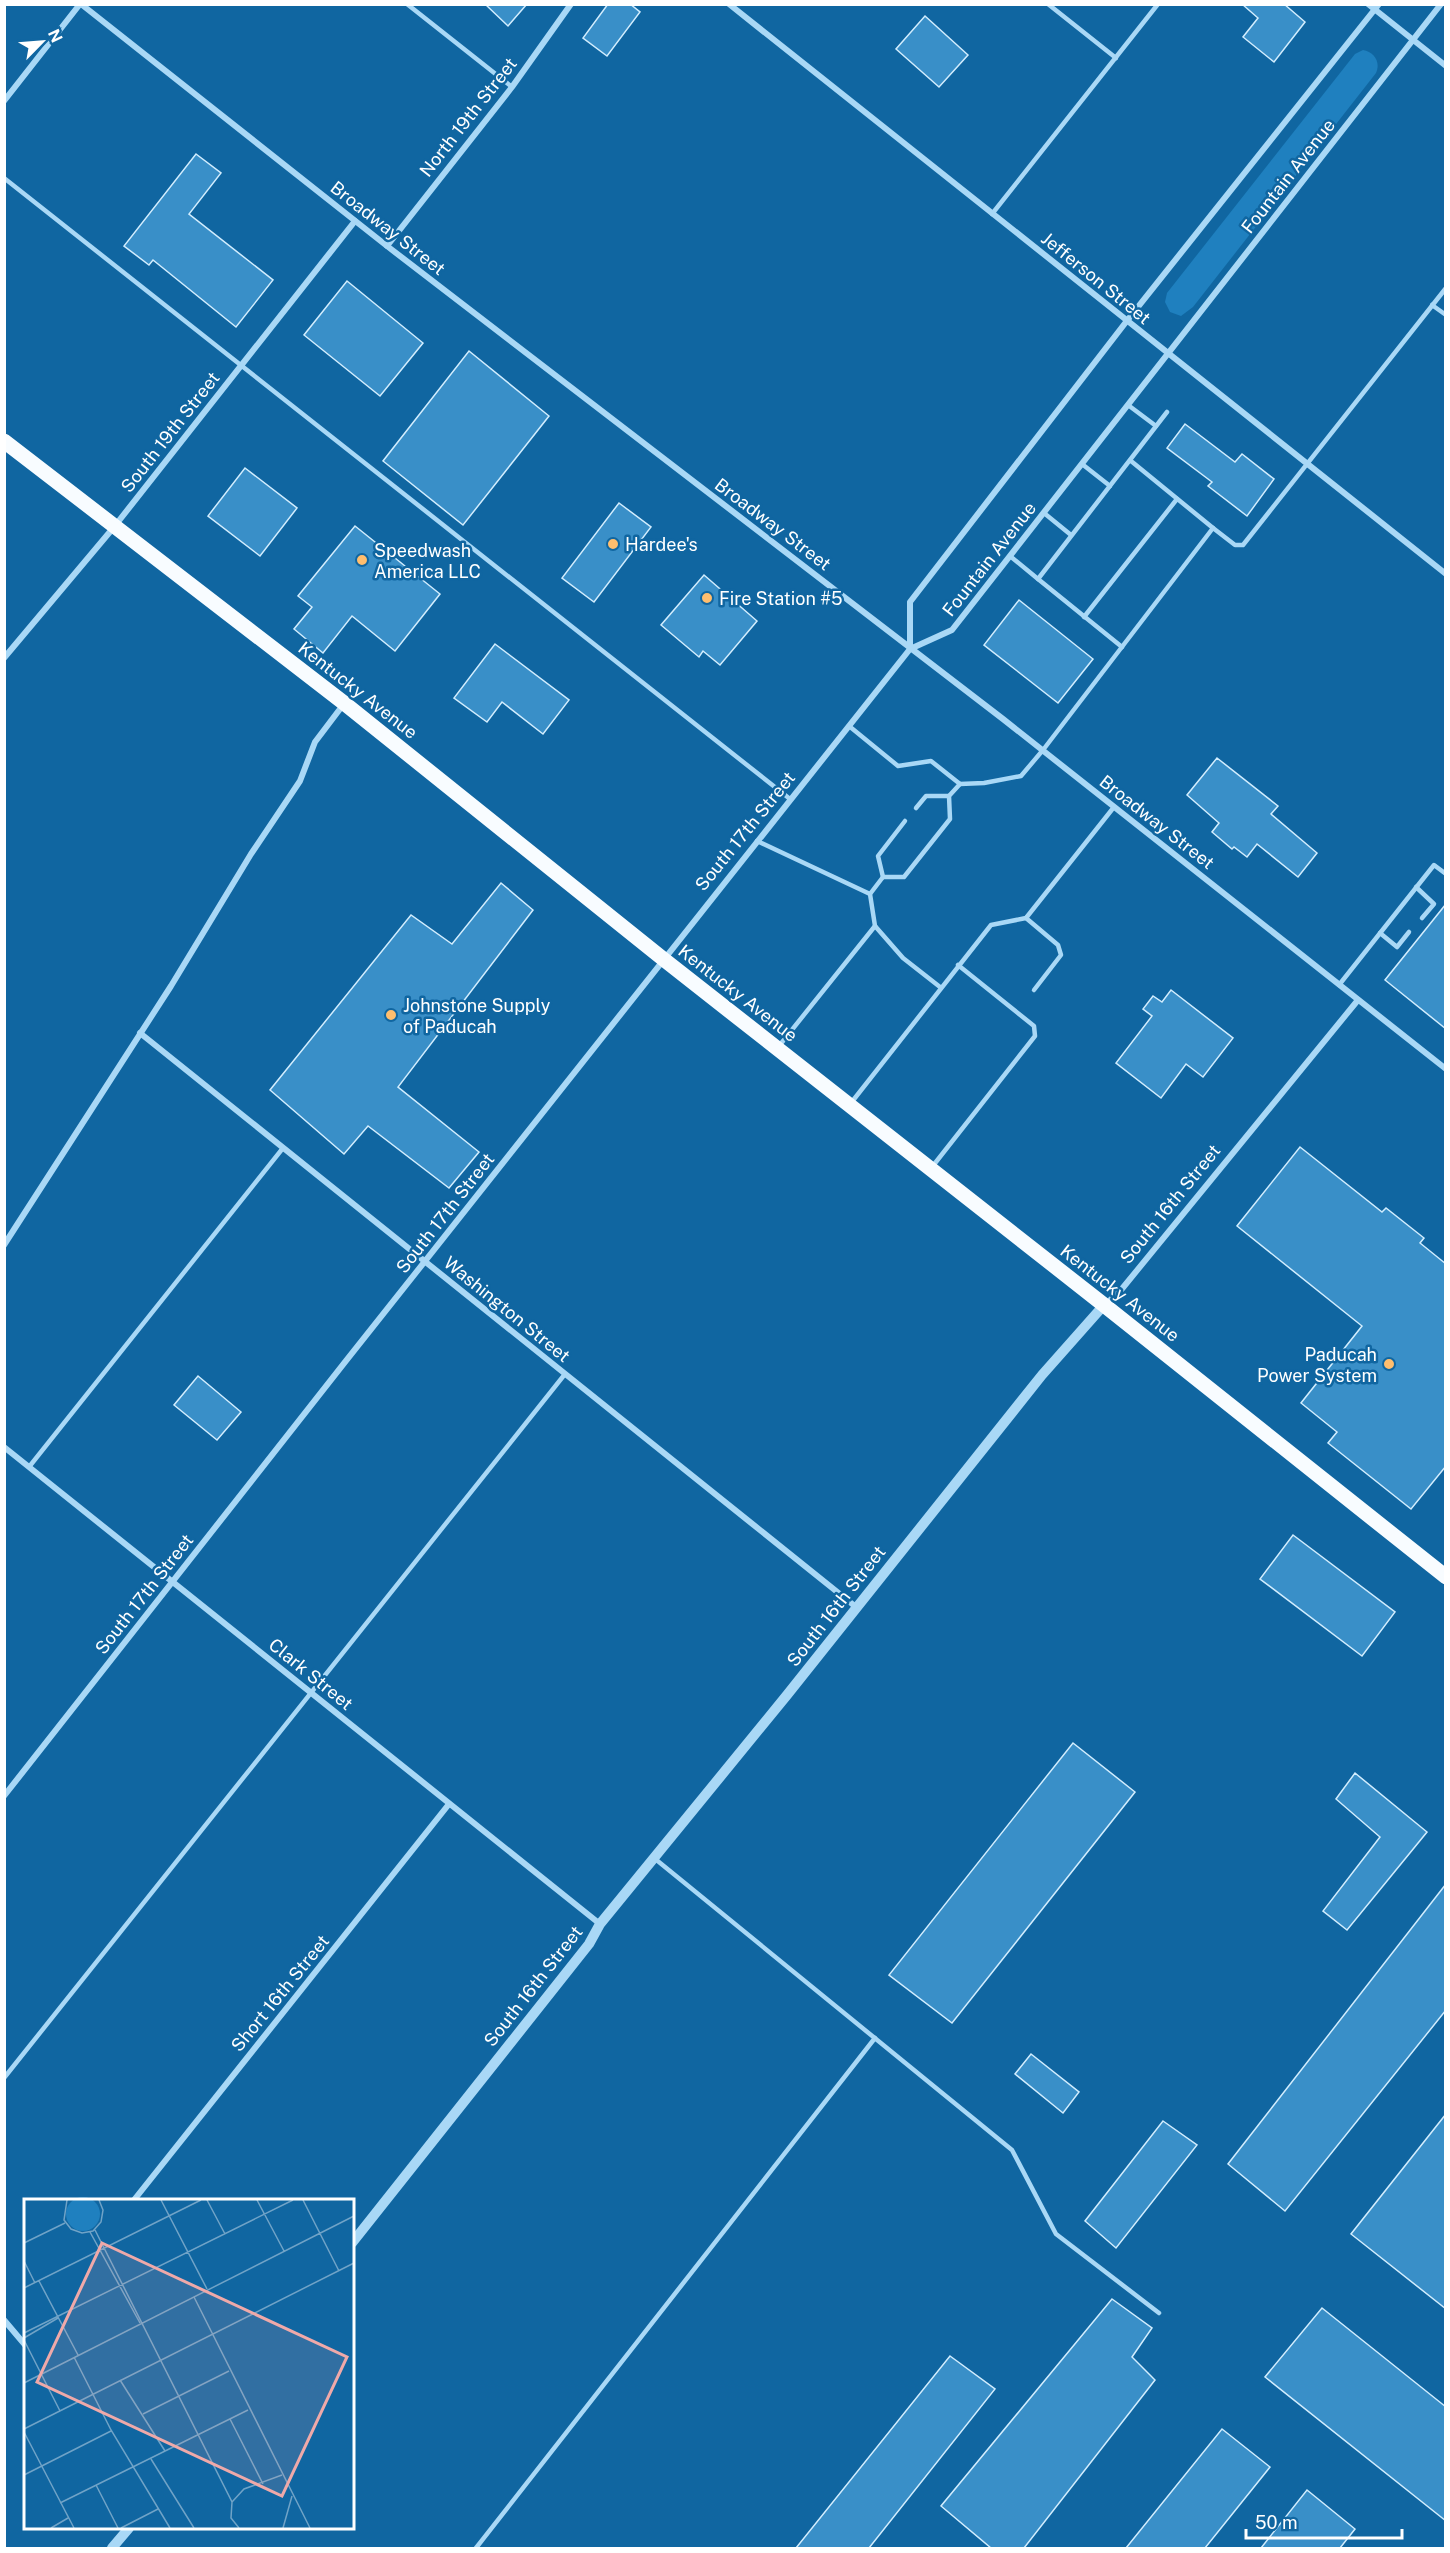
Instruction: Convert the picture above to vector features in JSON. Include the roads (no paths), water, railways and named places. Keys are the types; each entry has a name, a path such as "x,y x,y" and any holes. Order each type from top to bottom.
{"main road":[{"name":"Kentucky Avenue","path":"4,441 344,703 662,958 1446,1577"}],"street":[{"path":"4,101 81,4"},
{"name":"Broadway Street","path":"81,4 387,246 1043,750 1446,1069"},
{"name":"North 19th Street","path":"387,246 512,87 571,4"},
{"name":"Jefferson Street","path":"729,4 1126,322 1446,574"},
{"path":"1368,4 1377,7 1446,66"},
{"name":"Fountain Avenue","path":"1377,7 1126,322 910,602 910,649 952,630 1441,4"},
{"name":"South 19th Street","path":"4,658 114,528 355,221"},
{"name":"South 17th Street","path":"4,1796 662,958 910,649"},
{"path":"4,1245 251,854 300,781 315,742 344,703"},
{"name":"South 16th Street","path":"354,2240 589,1944 600,1924 1042,1375 1104,1305 1121,1290 1358,1000"},
{"name":"Washington Street","path":"140,1033 856,1607"},
{"name":"Clark Street","path":"4,1447 600,1924"},
{"name":"Short 16th Street","path":"135,2199 449,1804"},
{"path":"4,2320 24,2341"},
{"path":"112,2548 128,2529"}],"lane":[{"path":"407,4 512,87"},
{"path":"1048,4 1116,58"},
{"path":"992,214 1158,4"},
{"path":"4,178 790,799"},
{"path":"1131,461 1235,545 1243,545 1446,288"},
{"path":"1432,305 1446,315"},
{"path":"1128,405 1156,426"},
{"path":"1038,579 1167,412"},
{"path":"1082,464 1110,486"},
{"path":"1084,617 1177,499"},
{"path":"1044,513 1071,535"},
{"path":"849,726 898,766 931,761 960,784 984,783 1021,776 1213,528"},
{"path":"1010,556 1122,647"},
{"path":"883,877 904,877 950,819 949,796 960,784"},
{"path":"915,808 926,796 949,796"},
{"path":"849,1105 991,925 1026,918 1114,807"},
{"path":"883,877 878,856 905,821"},
{"path":"757,841 870,894"},
{"path":"1339,985 1434,865 1446,873"},
{"path":"883,877 870,894 875,926 903,958 940,987"},
{"path":"1416,887 1434,903 1422,918"},
{"path":"1026,918 1058,945 1061,955 1034,990"},
{"path":"777,1048 875,926"},
{"path":"1380,933 1397,947 1409,932"},
{"path":"931,1169 1035,1036 1034,1026 958,965"},
{"path":"29,1467 283,1148"},
{"path":"4,2078 565,1374"},
{"path":"654,1858 1012,2150 1056,2234 1159,2313"},
{"path":"476,2548 875,2038"}],"place":[{"name":"Hardee's","path":"613,544"},
{"name":"Speedwash America LLC","path":"362,560"},
{"name":"Fire Station #5","path":"707,598"},
{"name":"Johnstone Supply of Paducah","path":"391,1015"},
{"name":"Paducah Power System","path":"1389,1364"}]}
